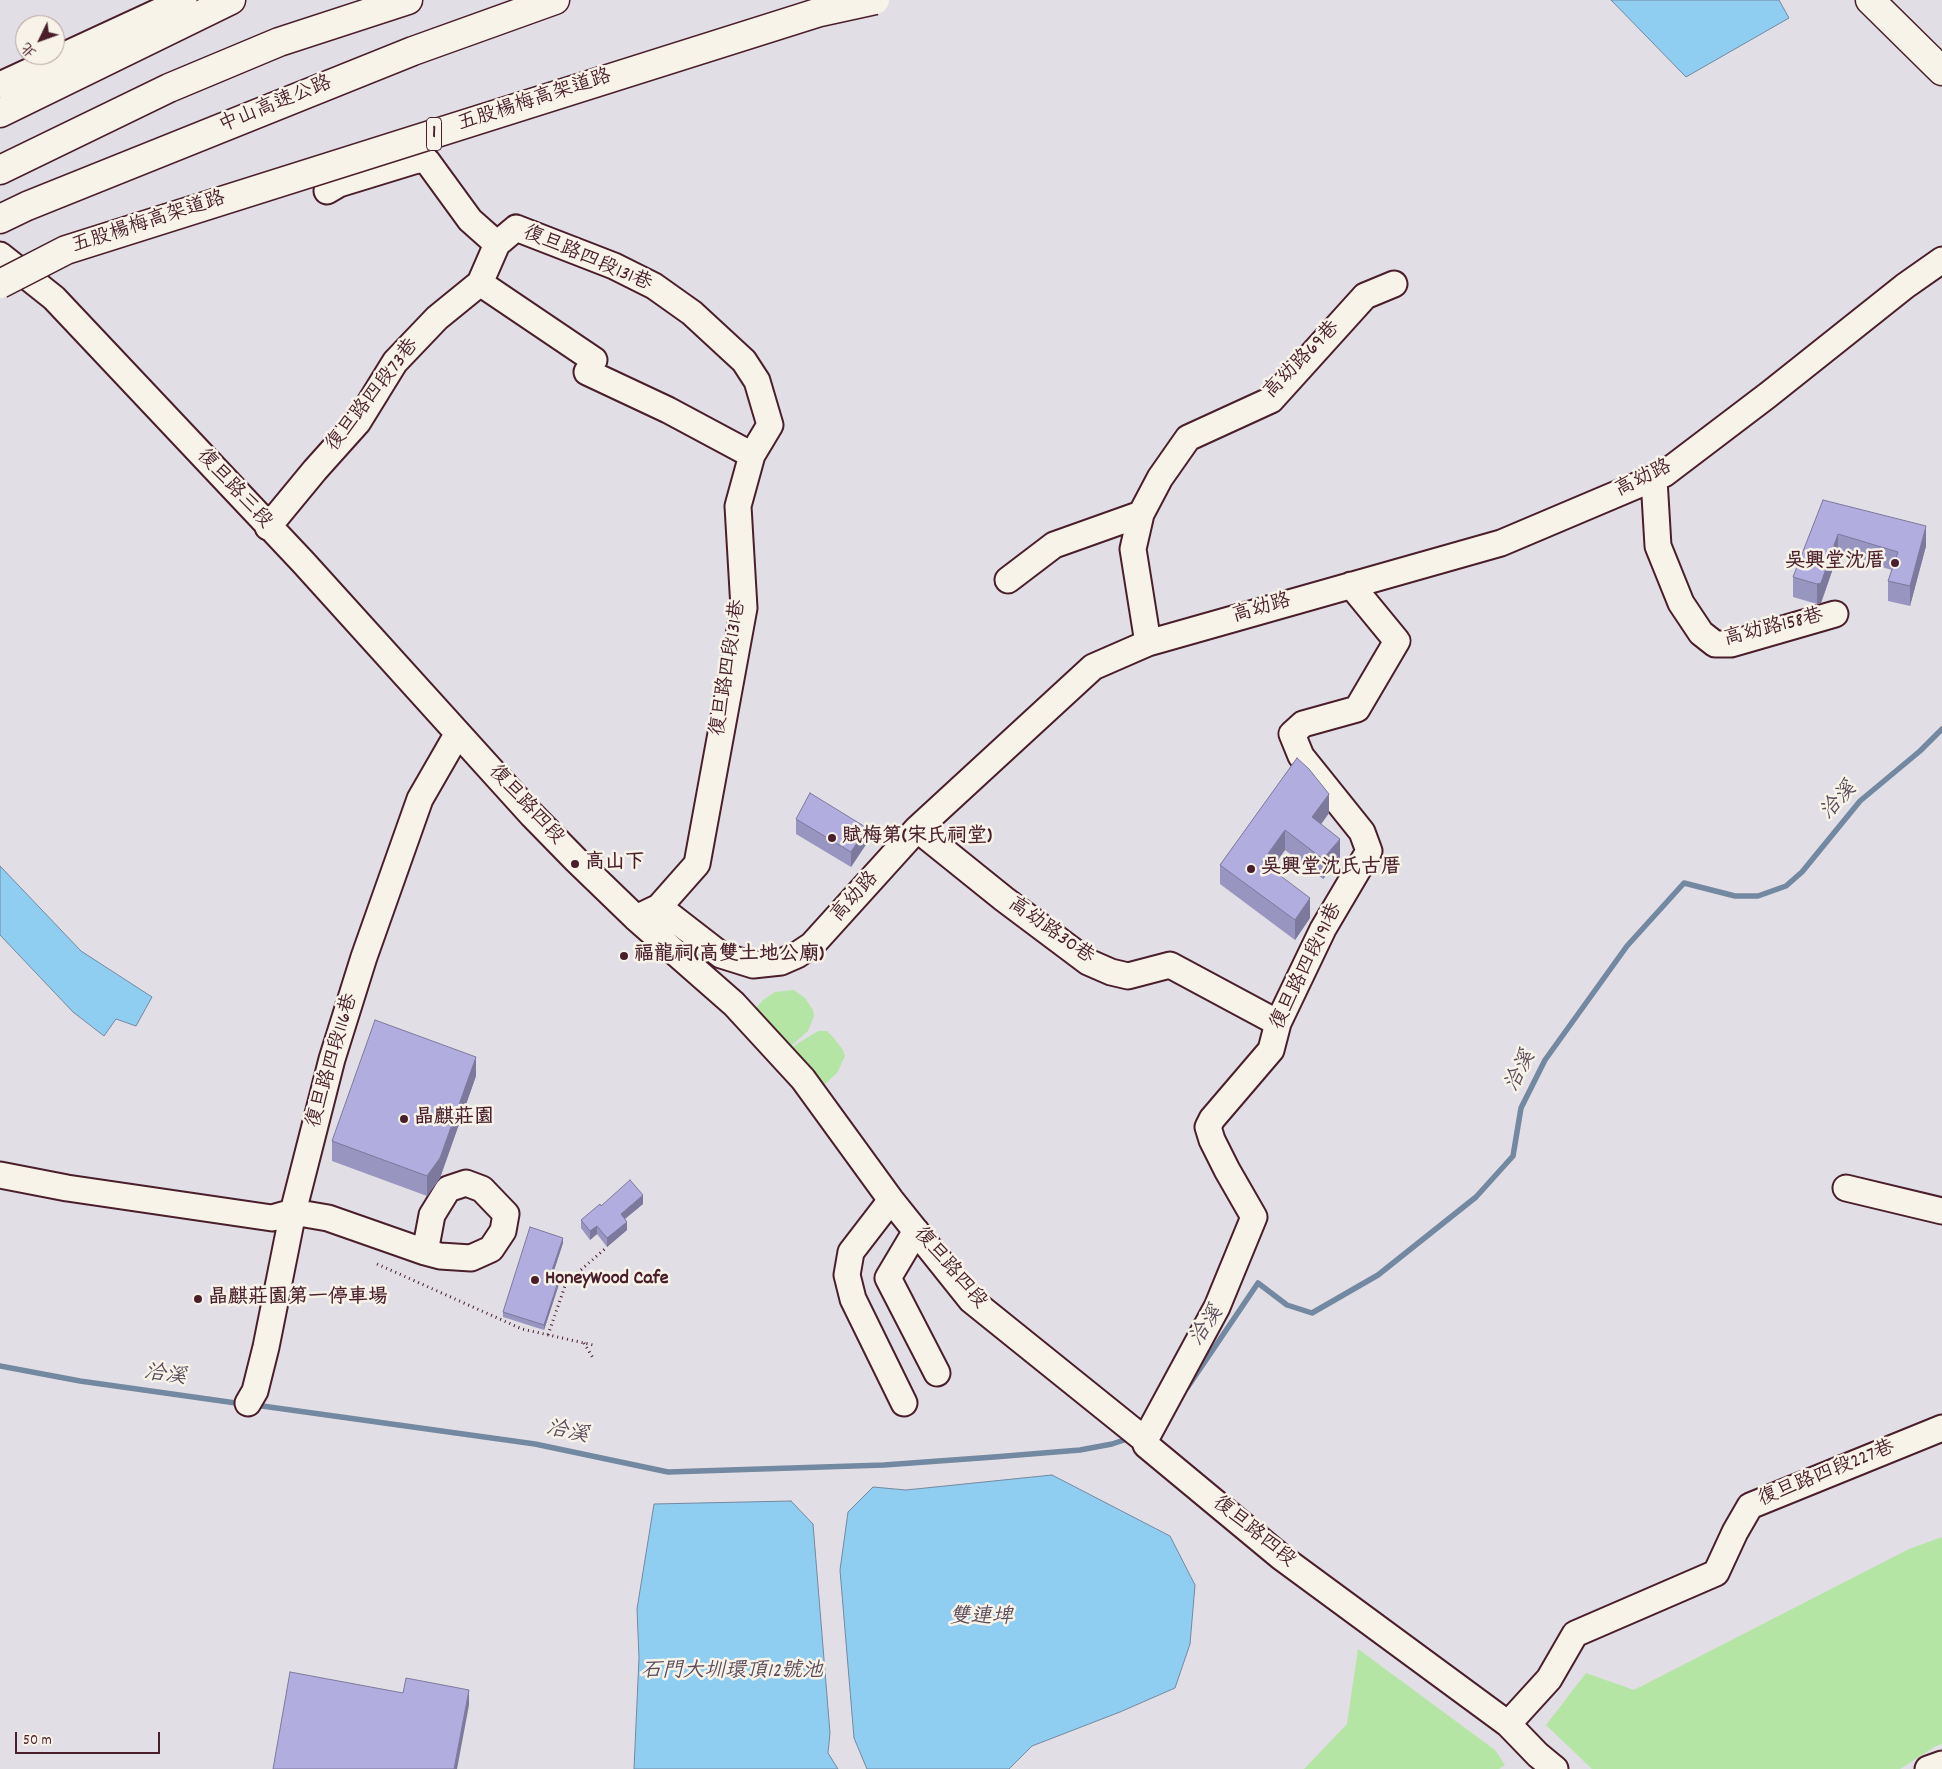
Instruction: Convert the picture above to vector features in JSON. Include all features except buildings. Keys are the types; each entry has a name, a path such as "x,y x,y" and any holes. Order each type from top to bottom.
{"highway":[{"path":"0,113 231,0"},
{"path":"279,42 352,0"},
{"path":"0,170 169,88 279,42 408,0"},
{"name":"中山高速公路","path":"0,219 27,206 413,51 555,0"},
{"name":"五股楊梅高架道路","path":"0,284 66,250 820,12 875,0"},
{"path":"1870,0 1942,71"}],"street":[{"path":"0,85 184,0"},
{"name":"復旦路四段131巷","path":"327,191 339,184 422,159 427,161 470,220 497,244 516,228 614,266 654,286 692,313 744,361 757,381 770,425 752,455 738,506 744,608 697,864 659,907"},
{"name":"復旦路四段73巷","path":"268,527 358,422 395,362 437,318 480,283 497,244"},
{"name":"復旦路三段","path":"0,256 54,298 458,733"},
{"name":"高幼路","path":"659,907 721,955 753,965 781,962 812,945 917,830 1093,667 1148,643 1501,543 1654,479 1671,469 1905,286 1942,260"},
{"path":"480,283 591,366 752,455"},
{"name":"高幼路69巷","path":"1148,643 1133,549 1141,514 1160,478 1188,438 1271,400 1366,296 1394,284"},
{"name":"高幼路158巷","path":"1654,479 1658,546 1681,603 1700,633 1715,644 1731,644 1835,614"},
{"path":"1008,580 1054,545 1141,514"},
{"name":"復旦路四段191巷","path":"1145,1442 1217,1307 1254,1217 1227,1170 1212,1140 1208,1127 1212,1119 1272,1050 1278,1023 1323,930 1369,851 1362,832 1300,756 1292,734 1303,724 1357,709 1397,642 1350,585"},
{"name":"復旦路四段","path":"458,733 539,821 636,918 734,1004 803,1079 891,1200 971,1300 1145,1442 1280,1557 1508,1724 1539,1764"},
{"name":"復旦路四段116巷","path":"248,1402 255,1391 266,1347 294,1212 332,1059 364,957 420,799 458,733"},
{"name":"高幼路30巷","path":"917,830 1004,900 1088,962 1111,972 1128,976 1170,964 1278,1023"},
{"path":"636,918 659,907"},
{"path":"0,1175 67,1188 272,1218 294,1212 328,1218 425,1252"},
{"path":"1846,1188 1942,1211"},
{"path":"891,1200 851,1252 847,1275 853,1298 904,1403"},
{"path":"916,1231 888,1278 937,1373"},
{"name":"復旦路四段227巷","path":"1508,1724 1549,1679 1575,1634 1716,1573 1735,1532 1750,1506 1942,1428"},
{"path":"1928,1769 1942,1764"}],"path":[{"path":"548,1335 566,1283 607,1246"},
{"path":"377,1264 522,1329 593,1345"},
{"path":"584,1343 593,1358"}],"green space":[{"path":"794,990 805,998 813,1010 814,1016 808,1031 791,1046 756,1008 763,1000 775,992"},
{"path":"818,1031 827,1031 843,1050 845,1056 837,1073 823,1086 792,1047"},
{"path":"1942,1537 1942,1744 1900,1769 1592,1769 1546,1725 1586,1673 1634,1690 1909,1549"},
{"path":"1358,1649 1495,1750 1505,1765 1499,1769 1304,1769 1347,1724"}],"water":[{"path":"1611,0 1779,0 1789,18 1686,77"},
{"path":"0,866 81,951 152,997 136,1026 116,1019 104,1036 73,1012 0,935"},
{"name":"雙連埤","path":"1052,1475 1170,1536 1195,1585 1190,1644 1175,1688 1120,1712 1032,1746 1009,1769 867,1769 854,1738 840,1570 848,1512 873,1487 906,1490"},
{"name":"石門大圳環頂12號池","path":"791,1501 813,1524 830,1733 828,1753 838,1769 634,1769 639,1658 637,1609 654,1504"}],"waterway":[{"name":"洽溪","path":"1187,1388 1258,1283 1287,1305 1312,1313 1378,1275 1476,1197 1513,1156 1521,1108 1545,1060 1627,946 1684,883 1735,896 1758,896 1786,886 1802,872 1860,801 1920,751 1942,729"},
{"name":"洽溪","path":"0,1366 80,1381 243,1404"},
{"name":"洽溪","path":"255,1405 535,1444 668,1472 884,1465 994,1457 1080,1450 1112,1444 1130,1438"}],"place":[{"name":"吳興堂沈厝","path":"1895,563"},
{"name":"賦梅第(宋氏祠堂)","path":"832,838"},
{"name":"高山下","path":"575,864"},
{"name":"吳興堂沈氏古厝","path":"1251,869"},
{"name":"福龍祠(高雙土地公廟)","path":"624,956"},
{"name":"晶麒莊園","path":"404,1119"},
{"name":"HoneyWood Cafe","path":"535,1280"},
{"name":"晶麒莊園第一停車場","path":"198,1299"}]}
